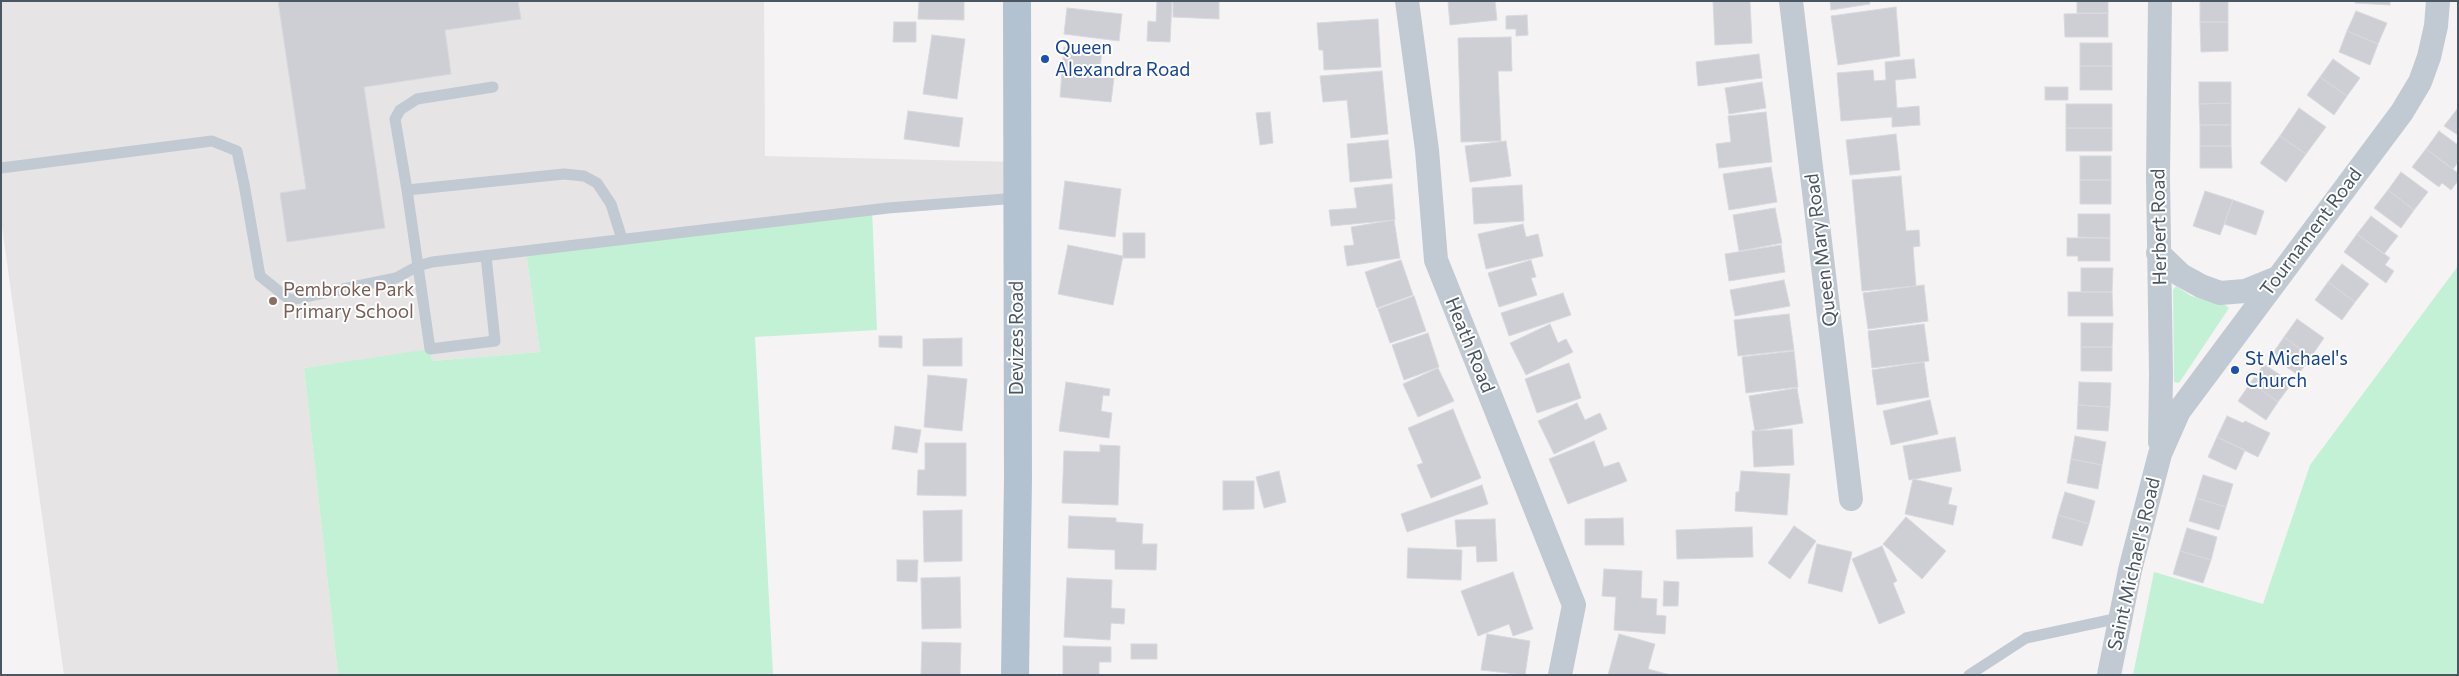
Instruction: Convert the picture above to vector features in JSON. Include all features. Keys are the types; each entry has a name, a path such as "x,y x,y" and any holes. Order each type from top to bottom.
{"main road":[{"name":"Devizes Road","path":"1015,675 1018,198 1017,1"}],"street":[{"name":"Heath Road","path":"1407,1 1428,150 1436,260 1574,605 1560,675"},
{"name":"Queen Mary Road","path":"1791,1 1852,499"},
{"name":"Herbert Road","path":"2160,1 2158,252 2161,375 2160,454"},
{"name":"Tournament Road","path":"2160,454 2179,411 2402,112 2415,90 2429,57 2436,26 2438,1"},
{"path":"2158,252 2181,275 2200,286 2220,293 2245,291 2277,278"},
{"name":"Saint Michael's Road","path":"2109,675 2119,618 2160,454"}],"lane":[{"path":"486,256 495,339 492,343 430,349 407,190 394,119 400,110 417,100 493,87"},
{"path":"1,168 212,141 237,152 260,276 290,300 396,278 418,266 432,262 888,208 1018,198"},
{"path":"407,190 564,174 584,176 597,184 611,204 622,239"},
{"path":"1969,675 2026,638 2119,618"}],"shaded area":[{"name":"Pembroke Park Primary School","path":"1,1 764,1 765,156 1018,162 1018,198 526,252 540,352 432,361 430,350 304,368 338,675 64,675 1,219"}],"green space":[{"path":"872,209 877,330 755,337 773,675 338,675 304,368 430,349 432,361 540,352 526,252"},
{"path":"2458,266 2458,675 2133,675 2154,572 2263,604 2310,465"},
{"path":"2176,286 2191,296 2225,305 2229,308 2179,383 2174,382 2173,290"}],"building":[{"path":"278,1 518,1 521,19 445,30 451,74 364,87 385,228 287,242 280,193 306,189"},
{"path":"919,1 964,1 964,20 918,19"},
{"path":"1157,1 1172,1 1170,42 1147,41 1148,21 1156,22"},
{"path":"1173,1 1219,1 1219,19 1173,17"},
{"path":"1448,1 1495,1 1497,20 1450,25"},
{"path":"1713,1 1750,1 1752,43 1715,45"},
{"path":"1830,1 1869,1 1870,4 1831,10"},
{"path":"2077,1 2108,1 2108,13 2077,13"},
{"path":"2200,1 2228,1 2228,22 2200,22"},
{"path":"2355,1 2390,1 2390,5 2355,3"},
{"path":"1896,7 1900,56 1838,65 1831,16"},
{"path":"1067,8 1122,14 1119,41 1064,34"},
{"path":"2356,11 2387,23 2378,44 2347,31"},
{"path":"2108,13 2108,37 2065,37 2064,14"},
{"path":"1527,15 1528,35 1516,36 1516,29 1506,29 1506,16"},
{"path":"1378,19 1381,67 1324,70 1323,50 1319,50 1317,23"},
{"path":"894,22 916,22 916,42 893,42"},
{"path":"2200,22 2228,22 2228,51 2201,52"},
{"path":"2347,31 2378,44 2370,65 2339,52"},
{"path":"932,35 965,39 957,99 923,94"},
{"path":"1511,37 1512,71 1498,71 1501,141 1461,142 1458,38"},
{"path":"2080,43 2112,43 2112,66 2080,66"},
{"path":"1064,47 1102,51 1099,77 1114,78 1111,102 1060,97"},
{"path":"1759,54 1762,78 1698,86 1696,62"},
{"path":"1914,59 1916,78 1895,80 1897,108 1919,106 1920,125 1892,127 1892,117 1841,121 1837,73 1873,70 1874,81 1886,80 1885,62"},
{"path":"2333,59 2360,78 2347,96 2320,77"},
{"path":"2080,66 2112,66 2112,90 2080,90"},
{"path":"1382,71 1388,134 1351,138 1347,100 1323,102 1320,76"},
{"path":"2320,77 2347,96 2334,115 2307,95"},
{"path":"1762,82 1766,108 1729,114 1725,88"},
{"path":"2199,82 2231,82 2231,103 2199,104"},
{"path":"2045,87 2068,87 2068,100 2045,100"},
{"path":"2231,103 2231,125 2200,125 2199,104"},
{"path":"2066,104 2112,104 2112,128 2066,128"},
{"path":"2299,108 2326,127 2306,154 2280,136"},
{"path":"2458,108 2458,135 2444,126"},
{"path":"908,111 963,118 959,147 904,139"},
{"path":"1270,112 1273,143 1260,145 1256,113"},
{"path":"1766,112 1772,162 1719,168 1716,144 1731,142 1728,116"},
{"path":"2200,125 2231,125 2231,146 2200,146"},
{"path":"2066,128 2112,128 2112,151 2066,151"},
{"path":"2439,131 2458,145 2458,162 2453,169 2426,149"},
{"path":"1896,134 1900,170 1850,175 1846,140"},
{"path":"2280,136 2306,154 2286,182 2260,163"},
{"path":"1388,140 1392,178 1350,182 1347,144"},
{"path":"1506,141 1511,176 1470,182 1465,146"},
{"path":"2200,146 2231,146 2232,168 2200,168"},
{"path":"2426,149 2458,173 2458,181 2451,190 2442,183 2439,187 2412,167"},
{"path":"2080,156 2111,156 2111,180 2080,180"},
{"path":"1771,167 1777,202 1729,210 1723,174"},
{"path":"2401,172 2428,192 2414,210 2388,190"},
{"path":"1901,176 1906,231 1919,230 1920,246 1913,247 1916,286 1862,291 1852,180"},
{"path":"2080,180 2111,180 2111,204 2080,204"},
{"path":"1065,181 1121,189 1115,237 1059,229"},
{"path":"1392,184 1395,220 1331,226 1329,210 1357,208 1354,188"},
{"path":"1522,185 1524,221 1474,224 1472,188"},
{"path":"2388,190 2414,210 2401,228 2374,208"},
{"path":"2205,191 2233,200 2220,235 2193,226"},
{"path":"2233,200 2264,211 2256,235 2224,224"},
{"path":"1775,208 1782,243 1739,251 1733,215"},
{"path":"2078,214 2110,214 2110,238 2078,237"},
{"path":"2371,216 2398,236 2384,254 2357,234"},
{"path":"1394,220 1400,258 1347,266 1344,246 1354,245 1351,227"},
{"path":"1523,224 1526,237 1538,234 1543,256 1486,269 1478,234"},
{"path":"1123,233 1145,233 1145,258 1123,258"},
{"path":"2357,234 2390,258 2385,265 2394,271 2386,283 2344,252"},
{"path":"2067,238 2110,238 2110,261 2078,261 2078,256 2067,256"},
{"path":"1068,245 1123,256 1113,305 1058,294"},
{"path":"1781,245 1785,272 1729,281 1725,254"},
{"path":"1401,260 1413,295 1377,308 1365,272"},
{"path":"1531,260 1536,277 1531,278 1537,295 1499,307 1488,273"},
{"path":"2342,264 2369,284 2355,302 2328,282"},
{"path":"2081,268 2113,268 2112,292 2081,292"},
{"path":"1784,280 1790,306 1735,316 1730,290"},
{"path":"2328,282 2355,302 2342,320 2315,300"},
{"path":"1924,285 1928,321 1868,329 1863,293"},
{"path":"2068,292 2112,292 2113,316 2068,316"},
{"path":"1563,293 1571,315 1509,336 1501,313"},
{"path":"1414,296 1426,331 1390,343 1378,309"},
{"path":"1789,314 1794,350 1738,356 1734,320"},
{"path":"2297,319 2324,338 2311,357 2284,337"},
{"path":"2081,323 2113,323 2112,347 2081,347"},
{"path":"1550,324 1558,343 1566,339 1573,352 1526,375 1510,343"},
{"path":"1924,324 1929,361 1872,368 1868,331"},
{"path":"1428,333 1439,367 1404,380 1392,345"},
{"path":"879,336 902,336 902,348 879,347"},
{"path":"2284,337 2311,357 2298,375 2271,356"},
{"path":"962,338 962,366 923,366 923,339"},
{"path":"2081,347 2112,347 2112,371 2081,371"},
{"path":"1794,351 1798,387 1746,393 1742,357"},
{"path":"1924,362 1929,397 1877,405 1872,370"},
{"path":"1569,363 1581,398 1537,413 1525,379"},
{"path":"2264,364 2292,383 2278,402 2251,382"},
{"path":"1438,368 1454,401 1418,417 1403,384"},
{"path":"928,375 967,379 962,431 924,427"},
{"path":"1066,382 1110,389 1109,396 1103,395 1101,411 1112,413 1109,438 1059,431"},
{"path":"2079,382 2111,383 2110,407 2078,405"},
{"path":"2251,382 2278,402 2266,420 2238,401"},
{"path":"1797,388 1803,423 1755,431 1749,396"},
{"path":"1930,400 1938,434 1891,445 1883,411"},
{"path":"1577,403 1585,420 1600,413 1607,429 1554,454 1538,421"},
{"path":"2078,405 2110,407 2108,431 2077,429"},
{"path":"1453,409 1481,478 1431,498 1417,465 1423,463 1408,428"},
{"path":"2227,416 2243,423 2245,421 2270,433 2258,457 2217,437"},
{"path":"895,426 921,430 917,453 892,449"},
{"path":"1792,429 1794,465 1754,467 1752,431"},
{"path":"2075,436 2106,442 2102,465 2071,459"},
{"path":"1955,437 1961,471 1909,480 1903,446"},
{"path":"2217,437 2245,450 2236,470 2208,457"},
{"path":"1594,441 1604,467 1619,462 1627,481 1568,504 1549,459"},
{"path":"925,443 966,443 966,496 917,495 918,470 925,470"},
{"path":"1100,445 1120,446 1118,505 1062,503 1064,451 1100,452"},
{"path":"2071,459 2102,465 2098,489 2067,483"},
{"path":"1279,471 1286,502 1264,508 1256,477"},
{"path":"1741,471 1790,474 1787,515 1735,511 1736,492 1739,492"},
{"path":"2203,475 2233,484 2226,507 2196,498"},
{"path":"1913,479 1952,488 1948,504 1957,506 1953,525 1905,514"},
{"path":"1223,481 1254,481 1254,509 1223,510"},
{"path":"1482,485 1488,504 1407,532 1401,514"},
{"path":"2065,492 2095,501 2089,524 2058,515"},
{"path":"2196,498 2226,507 2219,530 2189,521"},
{"path":"962,510 962,561 924,562 923,511"},
{"path":"2058,515 2089,524 2082,546 2052,538"},
{"path":"1069,516 1116,518 1116,522 1143,524 1142,544 1157,544 1156,570 1115,569 1115,550 1068,548"},
{"path":"1906,517 1946,551 1922,579 1883,544"},
{"path":"1623,518 1624,545 1585,545 1585,519"},
{"path":"1495,519 1497,561 1477,562 1476,546 1457,547 1455,520"},
{"path":"1794,526 1816,541 1790,579 1768,563"},
{"path":"1752,527 1753,557 1677,559 1676,530"},
{"path":"2187,528 2217,537 2211,560 2180,551"},
{"path":"1817,544 1852,552 1842,592 1808,583"},
{"path":"1882,546 1897,581 1893,583 1905,613 1879,624 1852,559"},
{"path":"1408,548 1462,550 1461,580 1407,578"},
{"path":"2180,551 2211,560 2203,583 2173,574"},
{"path":"897,560 918,560 917,582 897,581"},
{"path":"1604,569 1642,571 1641,598 1657,599 1656,615 1666,616 1665,634 1614,630 1616,597 1602,596"},
{"path":"1513,572 1533,629 1513,636 1509,624 1478,636 1461,591"},
{"path":"960,577 961,628 922,629 921,578"},
{"path":"1067,578 1112,580 1111,608 1125,609 1124,624 1111,623 1110,640 1064,637"},
{"path":"1664,581 1679,582 1678,606 1663,606"},
{"path":"1487,634 1530,641 1525,675 1481,670"},
{"path":"1619,634 1655,644 1648,669 1670,675 1608,675"},
{"path":"922,642 961,643 960,675 921,675"},
{"path":"1131,644 1157,644 1157,659 1131,659"},
{"path":"1063,646 1111,647 1111,662 1099,662 1099,675 1063,675"}],"place":[{"name":"Queen Alexandra Road","path":"1045,59"},
{"name":"Pembroke Park Primary School","path":"273,301"},
{"name":"St Michael's Church","path":"2235,370"}]}
